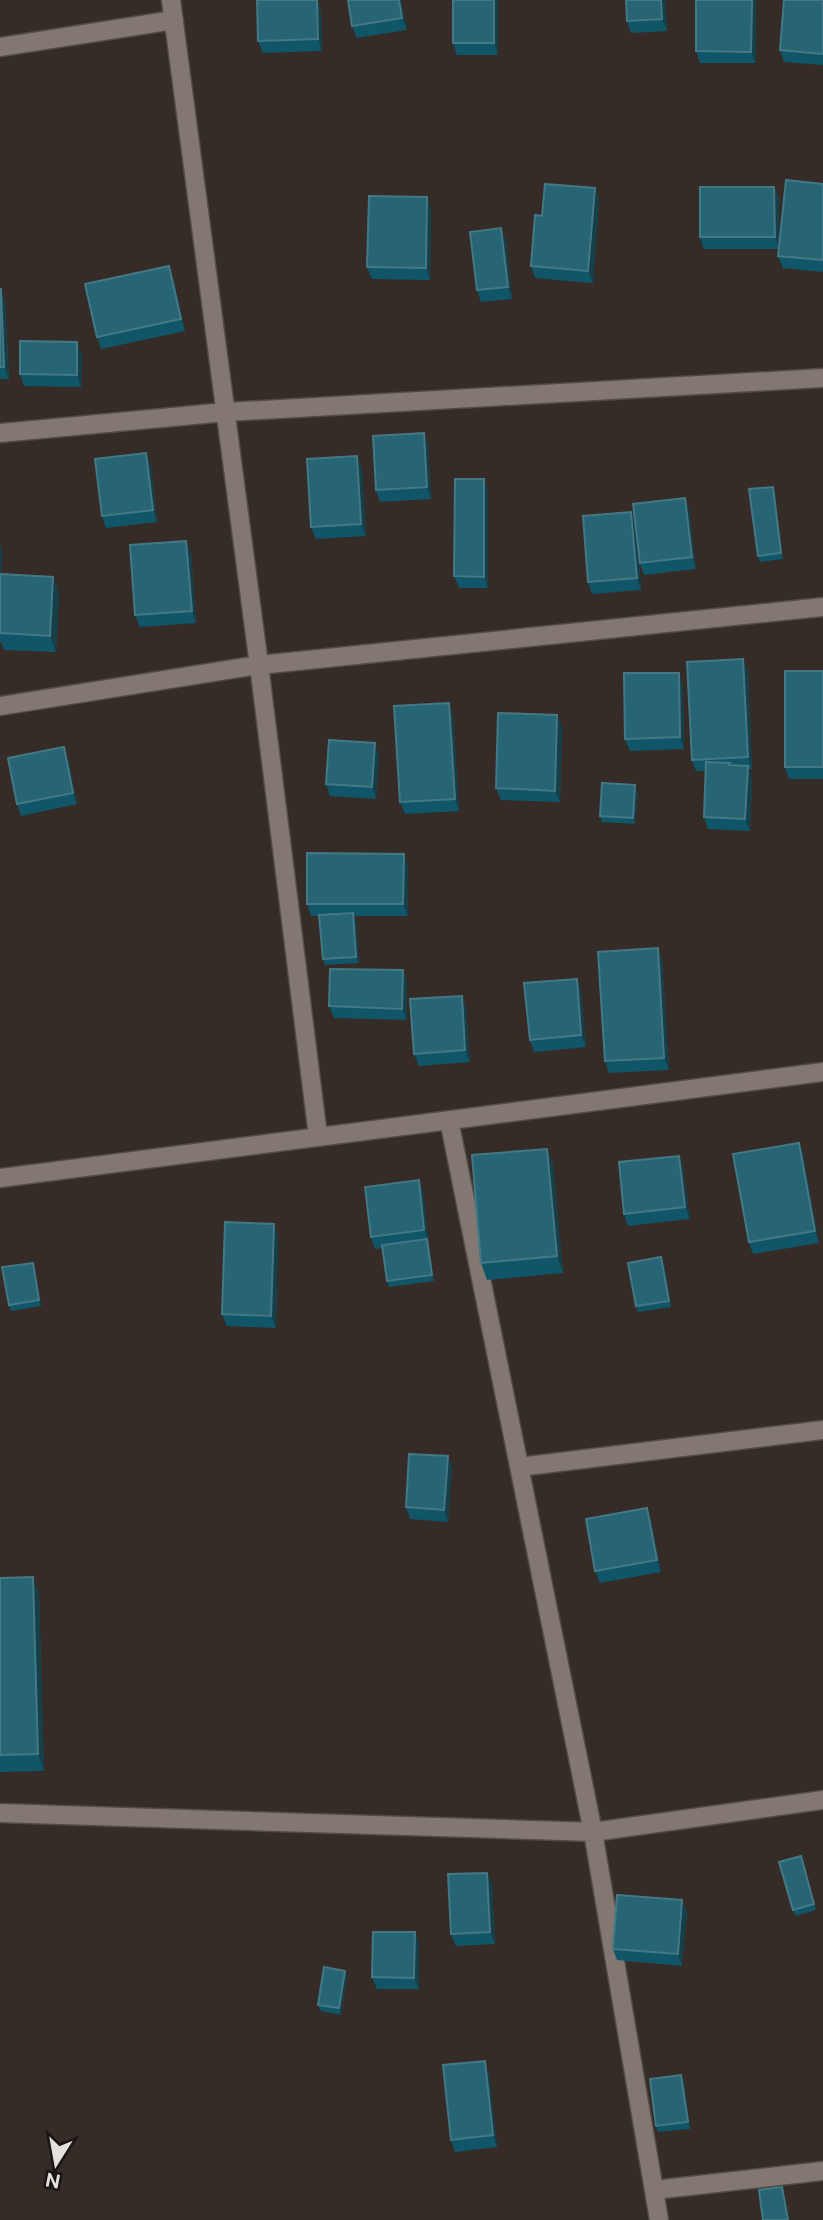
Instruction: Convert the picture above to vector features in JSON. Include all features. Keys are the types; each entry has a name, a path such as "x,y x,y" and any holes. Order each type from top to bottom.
{"street":[{"path":"171,0 318,1136"},
{"path":"0,47 174,20"},
{"path":"0,433 226,412 823,378"},
{"path":"0,706 259,665 823,607"},
{"path":"0,1178 823,1072"},
{"path":"449,1120 593,1832 659,2220"},
{"path":"519,1467 823,1430"},
{"path":"0,1813 593,1832 823,1800"},
{"path":"654,2190 823,2171"}],"building":[{"path":"257,0 317,0 318,39 258,41"},
{"path":"348,0 399,0 402,18 352,26"},
{"path":"453,0 494,0 494,43 453,43"},
{"path":"626,0 661,0 662,19 627,21"},
{"path":"696,0 752,0 751,52 696,51"},
{"path":"784,0 823,0 823,54 780,50"},
{"path":"786,180 823,184 823,260 778,256"},
{"path":"545,184 595,188 588,271 531,266 535,215 542,216"},
{"path":"700,187 774,187 775,237 700,237"},
{"path":"369,196 427,197 426,268 367,267"},
{"path":"501,228 508,287 477,290 470,232"},
{"path":"169,266 181,319 97,337 85,284"},
{"path":"1,289 4,367 0,367"},
{"path":"20,341 77,342 77,375 20,374"},
{"path":"424,433 427,487 376,490 373,436"},
{"path":"146,453 153,510 102,516 95,459"},
{"path":"357,456 361,524 311,527 307,459"},
{"path":"455,479 484,479 484,577 454,576"},
{"path":"773,487 781,553 758,556 749,489"},
{"path":"685,498 692,557 640,563 633,504"},
{"path":"631,512 637,578 588,582 583,516"},
{"path":"186,541 192,611 135,615 130,545"},
{"path":"0,574 53,577 50,636 0,633"},
{"path":"743,659 748,757 692,760 687,662"},
{"path":"785,671 823,671 823,767 785,767"},
{"path":"624,673 679,673 680,737 625,739"},
{"path":"449,703 455,799 400,802 394,706"},
{"path":"498,713 557,715 555,791 496,788"},
{"path":"329,740 375,743 372,787 326,784"},
{"path":"64,747 73,793 17,804 8,758"},
{"path":"706,762 748,766 745,819 704,817"},
{"path":"602,783 635,785 633,818 600,816"},
{"path":"307,853 404,854 403,904 307,904"},
{"path":"353,913 356,957 323,959 319,915"},
{"path":"658,948 664,1058 605,1061 598,952"},
{"path":"330,969 403,970 402,1009 329,1006"},
{"path":"577,979 581,1035 530,1040 524,983"},
{"path":"462,996 465,1050 414,1054 410,999"},
{"path":"799,1143 815,1231 749,1242 733,1154"},
{"path":"547,1149 557,1256 481,1263 472,1155"},
{"path":"679,1156 685,1207 624,1214 619,1162"},
{"path":"419,1180 424,1230 371,1237 365,1187"},
{"path":"225,1222 274,1224 271,1316 222,1314"},
{"path":"427,1239 432,1275 387,1281 382,1245"},
{"path":"661,1257 669,1301 636,1306 628,1263"},
{"path":"33,1263 39,1300 9,1305 2,1267"},
{"path":"409,1454 448,1456 444,1510 406,1507"},
{"path":"647,1508 657,1560 595,1571 586,1519"},
{"path":"33,1577 38,1754 0,1755 0,1578"},
{"path":"801,1856 814,1904 793,1910 779,1862"},
{"path":"487,1873 490,1932 451,1934 448,1874"},
{"path":"617,1895 682,1900 678,1954 613,1949"},
{"path":"373,1932 415,1932 414,1978 372,1977"},
{"path":"324,1967 345,1971 339,2008 318,2005"},
{"path":"485,2061 493,2135 451,2140 443,2065"},
{"path":"681,2075 688,2122 656,2126 650,2079"},
{"path":"782,2187 788,2220 763,2220 759,2190"}]}
